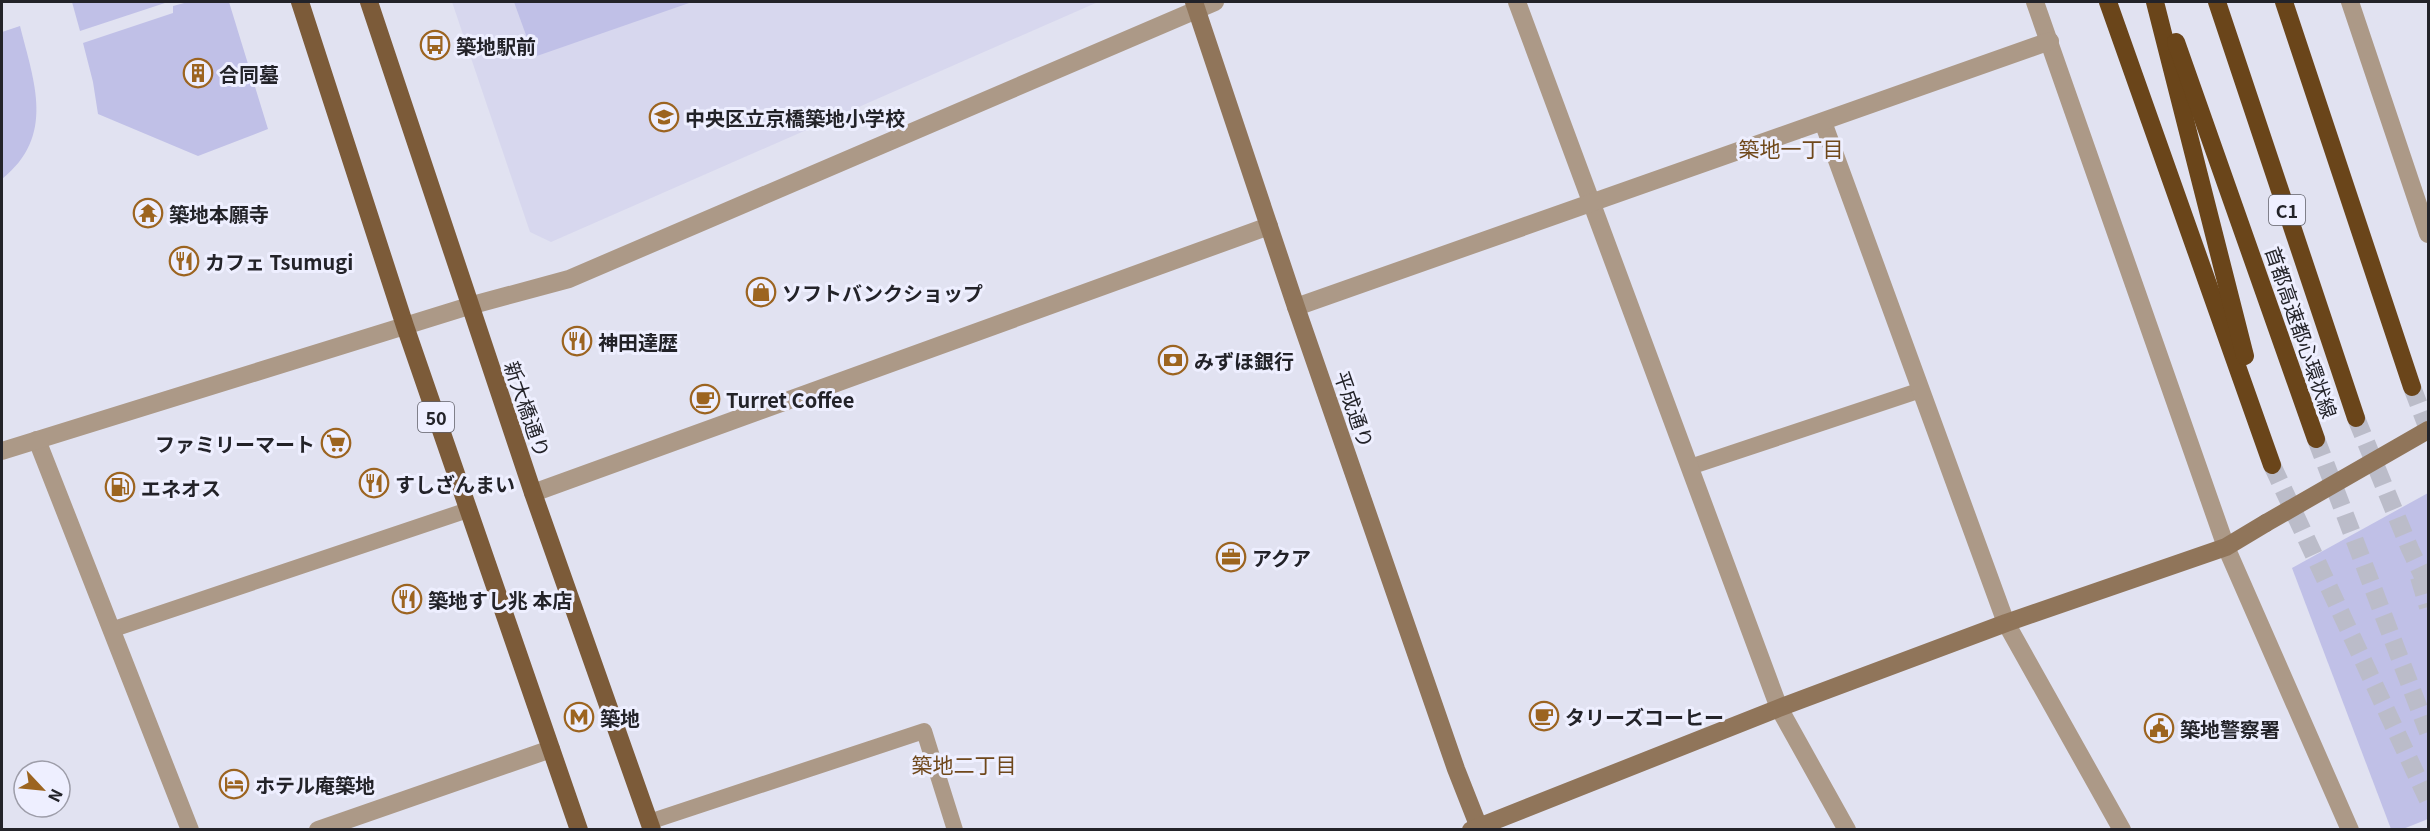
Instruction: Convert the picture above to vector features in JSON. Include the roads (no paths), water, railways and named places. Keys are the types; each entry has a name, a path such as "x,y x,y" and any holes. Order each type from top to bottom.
{"highway":[{"path":"2108,2 2272,465 2155,2"},
{"name":"首都高速都心環状線","path":"2162,2 2316,439"},
{"name":"首都高速都心環状線","path":"2217,2 2356,418"},
{"path":"2284,2 2412,387"}],"main road":[{"name":"50","path":"300,2 405,326 579,830"},
{"name":"新大橋通り","path":"369,2 469,306 651,826"}],"street":[{"path":"2,451 469,306 569,279 1196,5 1215,2"},
{"path":"1517,2 1779,708 1847,830"},
{"path":"2035,2 2226,547 2350,830"},
{"path":"2350,2 2428,234"},
{"name":"平成通り","path":"1196,5 1296,307 1477,828"},
{"path":"1296,307 2050,41"},
{"path":"1823,122 2006,623 2122,830"},
{"path":"533,493 1269,226"},
{"path":"1477,828 1779,708 2006,623 2226,547 2428,430"},
{"path":"37,440 190,830"},
{"path":"318,830 551,749"}],"lane":[{"path":"1690,467 1921,390"},
{"path":"111,630 468,510"},
{"path":"651,826 924,731 955,830"}],"tunnel":[{"path":"2412,387 2428,429"},
{"path":"2356,418 2428,587"},
{"path":"2316,439 2428,732"},
{"path":"2272,465 2428,800"},
{"path":"2419,577 2428,607"}],"place":[{"name":"築地駅前","path":"435,45"},
{"name":"合同墓","path":"198,73"},
{"name":"中央区立京橋築地小学校","path":"664,117"},
{"name":"築地本願寺","path":"148,213"},
{"name":"カフェ Tsumugi","path":"184,261"},
{"name":"ソフトバンクショップ","path":"761,292"},
{"name":"神田達歴","path":"577,341"},
{"name":"みずほ銀行","path":"1173,360"},
{"name":"Turret Coffee","path":"705,399"},
{"name":"ファミリーマート","path":"336,443"},
{"name":"すしざんまい","path":"374,483"},
{"name":"エネオス","path":"120,487"},
{"name":"アクア","path":"1231,557"},
{"name":"築地すし兆 本店","path":"407,599"},
{"name":"タリーズコーヒー","path":"1544,716"},
{"name":"築地","path":"579,717"},
{"name":"築地警察署","path":"2159,728"},
{"name":"ホテル庵築地","path":"234,784"}],"district":[{"name":"築地一丁目","path":"1791,148"},
{"name":"築地二丁目","path":"964,764"}]}
